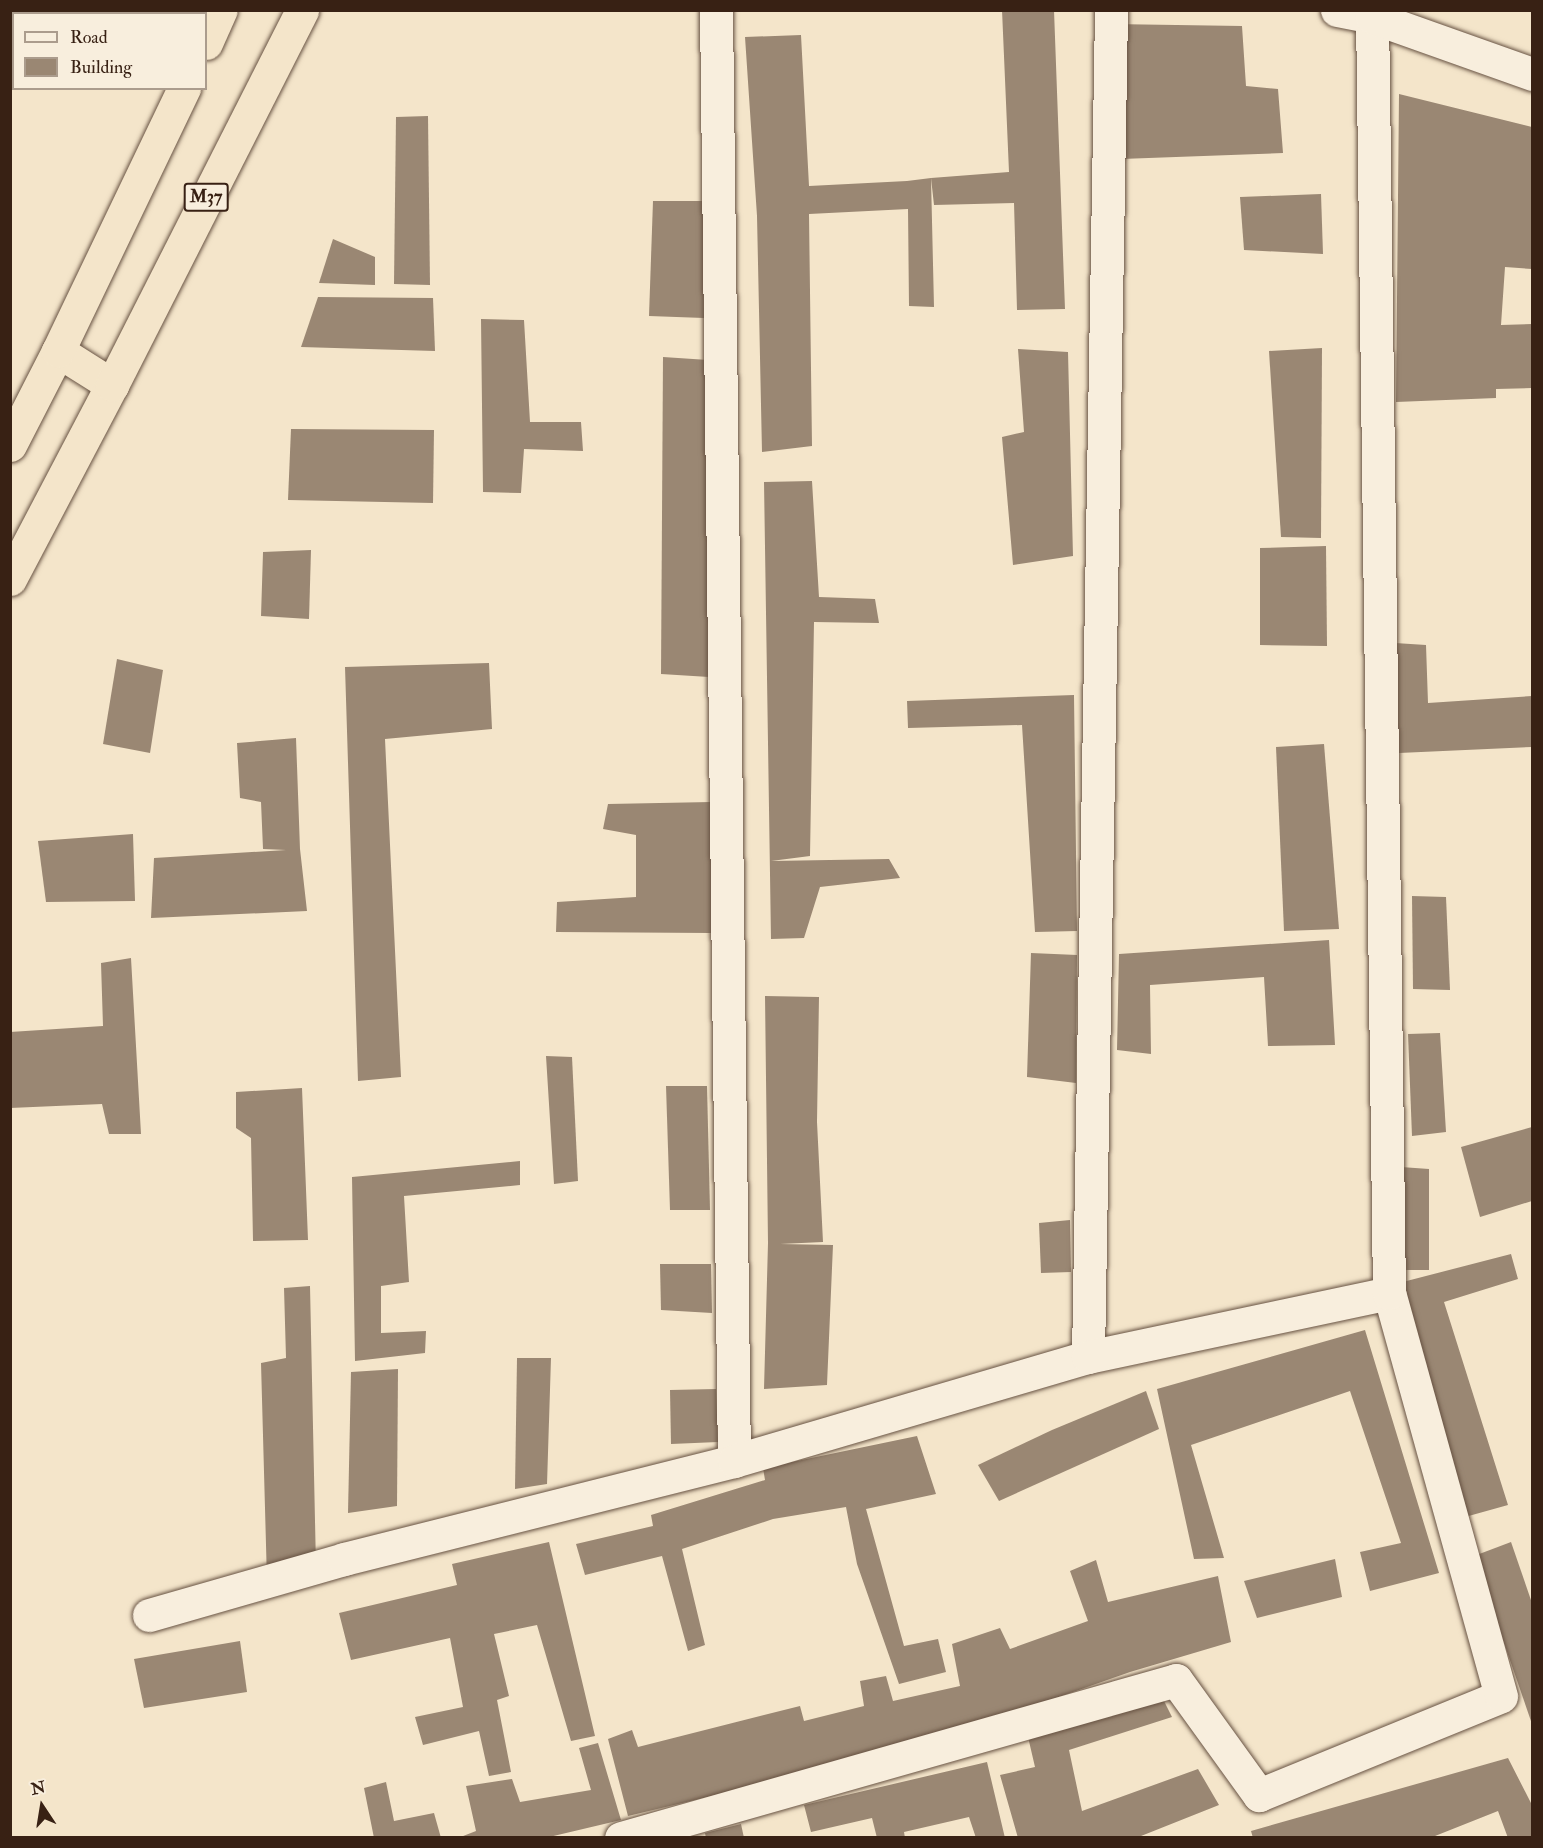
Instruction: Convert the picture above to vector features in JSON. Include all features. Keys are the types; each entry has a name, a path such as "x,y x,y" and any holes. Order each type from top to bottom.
{"highway":[{"path":"207,42 221,10"},
{"name":"M37","path":"10,579 112,385 302,10"},
{"path":"10,445 58,351 183,90"},
{"path":"58,351 112,385"}],"street":[{"path":"716,10 734,1461"},
{"path":"1088,1357 1111,10"},
{"path":"1337,10 1372,17 1533,74"},
{"path":"621,1838 1176,1680 1259,1795 1501,1696 1389,1293 1372,17"},
{"path":"149,1615 344,1559 734,1461 1088,1357 1389,1293"}],"building":[{"path":"1002,10 1054,10 1065,309 1017,310 1014,203 934,205 931,178 1009,172"},
{"path":"1111,24 1242,26 1246,86 1278,89 1283,153 1121,159"},
{"path":"801,35 809,186 931,178 934,307 909,306 908,209 809,214 812,446 762,452 757,216 745,37"},
{"path":"1399,94 1532,127 1532,269 1505,267 1501,325 1532,324 1532,388 1496,389 1496,398 1396,402"},
{"path":"428,116 430,285 394,284 396,117"},
{"path":"1321,194 1323,254 1244,250 1240,197"},
{"path":"653,201 703,201 704,318 649,316"},
{"path":"333,239 375,257 375,285 319,283"},
{"path":"318,297 433,298 435,351 301,347"},
{"path":"481,319 524,320 530,422 581,422 583,451 524,449 521,493 483,492"},
{"path":"1322,348 1321,538 1281,537 1269,351"},
{"path":"1018,349 1068,352 1073,556 1013,565 1002,437 1024,432"},
{"path":"663,357 708,360 709,677 661,674"},
{"path":"291,429 434,430 433,503 288,500"},
{"path":"812,481 819,597 875,599 879,623 814,622 810,856 771,861 889,859 900,878 820,887 804,938 771,939 764,482"},
{"path":"1326,546 1327,646 1260,645 1260,548"},
{"path":"311,550 309,619 261,616 263,552"},
{"path":"1395,643 1426,645 1428,703 1532,696 1532,747 1399,753"},
{"path":"117,659 163,670 150,753 103,744"},
{"path":"489,663 492,729 385,739 401,1077 358,1081 345,667"},
{"path":"1074,695 1077,931 1035,932 1022,725 908,728 907,701"},
{"path":"296,738 300,849 307,911 151,918 154,858 286,850 263,849 261,802 240,798 237,743"},
{"path":"1324,744 1339,929 1284,931 1276,747"},
{"path":"711,802 711,933 556,932 557,902 636,897 636,835 603,829 608,804"},
{"path":"133,834 135,901 46,902 38,841"},
{"path":"1412,896 1446,897 1450,990 1413,989"},
{"path":"1329,940 1335,1045 1268,1046 1264,977 1150,985 1151,1054 1117,1050 1119,954"},
{"path":"1031,953 1077,955 1076,1083 1027,1077"},
{"path":"131,958 141,1134 109,1134 102,1104 10,1108 10,1032 103,1026 101,963"},
{"path":"765,996 819,997 817,1122 823,1242 780,1244 833,1245 827,1385 764,1389 768,1243"},
{"path":"1440,1033 1446,1132 1412,1136 1408,1034"},
{"path":"546,1056 572,1057 578,1181 554,1184"},
{"path":"666,1086 707,1086 710,1210 670,1210"},
{"path":"302,1088 308,1240 253,1241 251,1138 236,1128 236,1092"},
{"path":"1532,1127 1532,1201 1480,1217 1461,1147"},
{"path":"520,1161 520,1185 404,1196 409,1282 381,1286 381,1333 426,1331 425,1353 355,1361 352,1177"},
{"path":"1401,1167 1429,1169 1429,1270 1401,1270"},
{"path":"1070,1220 1071,1272 1041,1273 1039,1223"},
{"path":"1511,1254 1518,1279 1444,1302 1508,1505 1465,1517 1395,1284"},
{"path":"660,1264 711,1264 712,1313 661,1310"},
{"path":"310,1286 316,1567 267,1581 261,1363 286,1358 284,1288"},
{"path":"1365,1330 1439,1573 1370,1591 1360,1552 1401,1543 1350,1391 1191,1445 1224,1558 1194,1559 1157,1389"},
{"path":"517,1358 551,1358 547,1484 515,1489"},
{"path":"398,1369 397,1506 348,1513 351,1372"},
{"path":"716,1389 718,1442 671,1444 670,1390"},
{"path":"1146,1391 1159,1429 999,1501 978,1465 1052,1430"},
{"path":"917,1436 936,1494 866,1509 904,1646 938,1639 946,1672 899,1684 857,1564 846,1507 773,1519 682,1549 705,1645 688,1651 662,1556 585,1575 576,1544 653,1526 651,1515 765,1480 763,1468"},
{"path":"549,1542 595,1736 571,1741 537,1625 494,1634 509,1696 497,1700 511,1772 489,1776 479,1731 423,1745 415,1717 463,1707 450,1638 351,1660 339,1613 457,1585 452,1564"},
{"path":"1511,1542 1532,1603 1532,1724 1474,1556"},
{"path":"1335,1559 1342,1597 1257,1618 1244,1581"},
{"path":"1096,1560 1108,1602 1218,1576 1231,1642 1130,1672 916,1747 628,1816 608,1739 632,1730 638,1747 800,1706 804,1721 864,1706 860,1681 886,1676 893,1701 960,1686 952,1644 1000,1628 1010,1649 1088,1621 1070,1571"},
{"path":"240,1641 247,1692 144,1708 134,1659"},
{"path":"1162,1697 1172,1717 1069,1750 1082,1811 1198,1769 1219,1805 1136,1838 1018,1838 1000,1775 1035,1767 1028,1737"},
{"path":"598,1743 621,1820 545,1838 458,1838 476,1831 466,1786 512,1779 520,1802 591,1790 579,1748"},
{"path":"1508,1758 1532,1805 1532,1838 1508,1838 1498,1811 1430,1838 1253,1838 1251,1831"},
{"path":"987,1762 1005,1838 976,1838 969,1817 904,1832 905,1838 877,1838 872,1818 811,1832 804,1805"},
{"path":"386,1782 394,1821 434,1813 441,1838 374,1838 364,1788"},
{"path":"741,1824 744,1838 706,1838 705,1833"}]}
